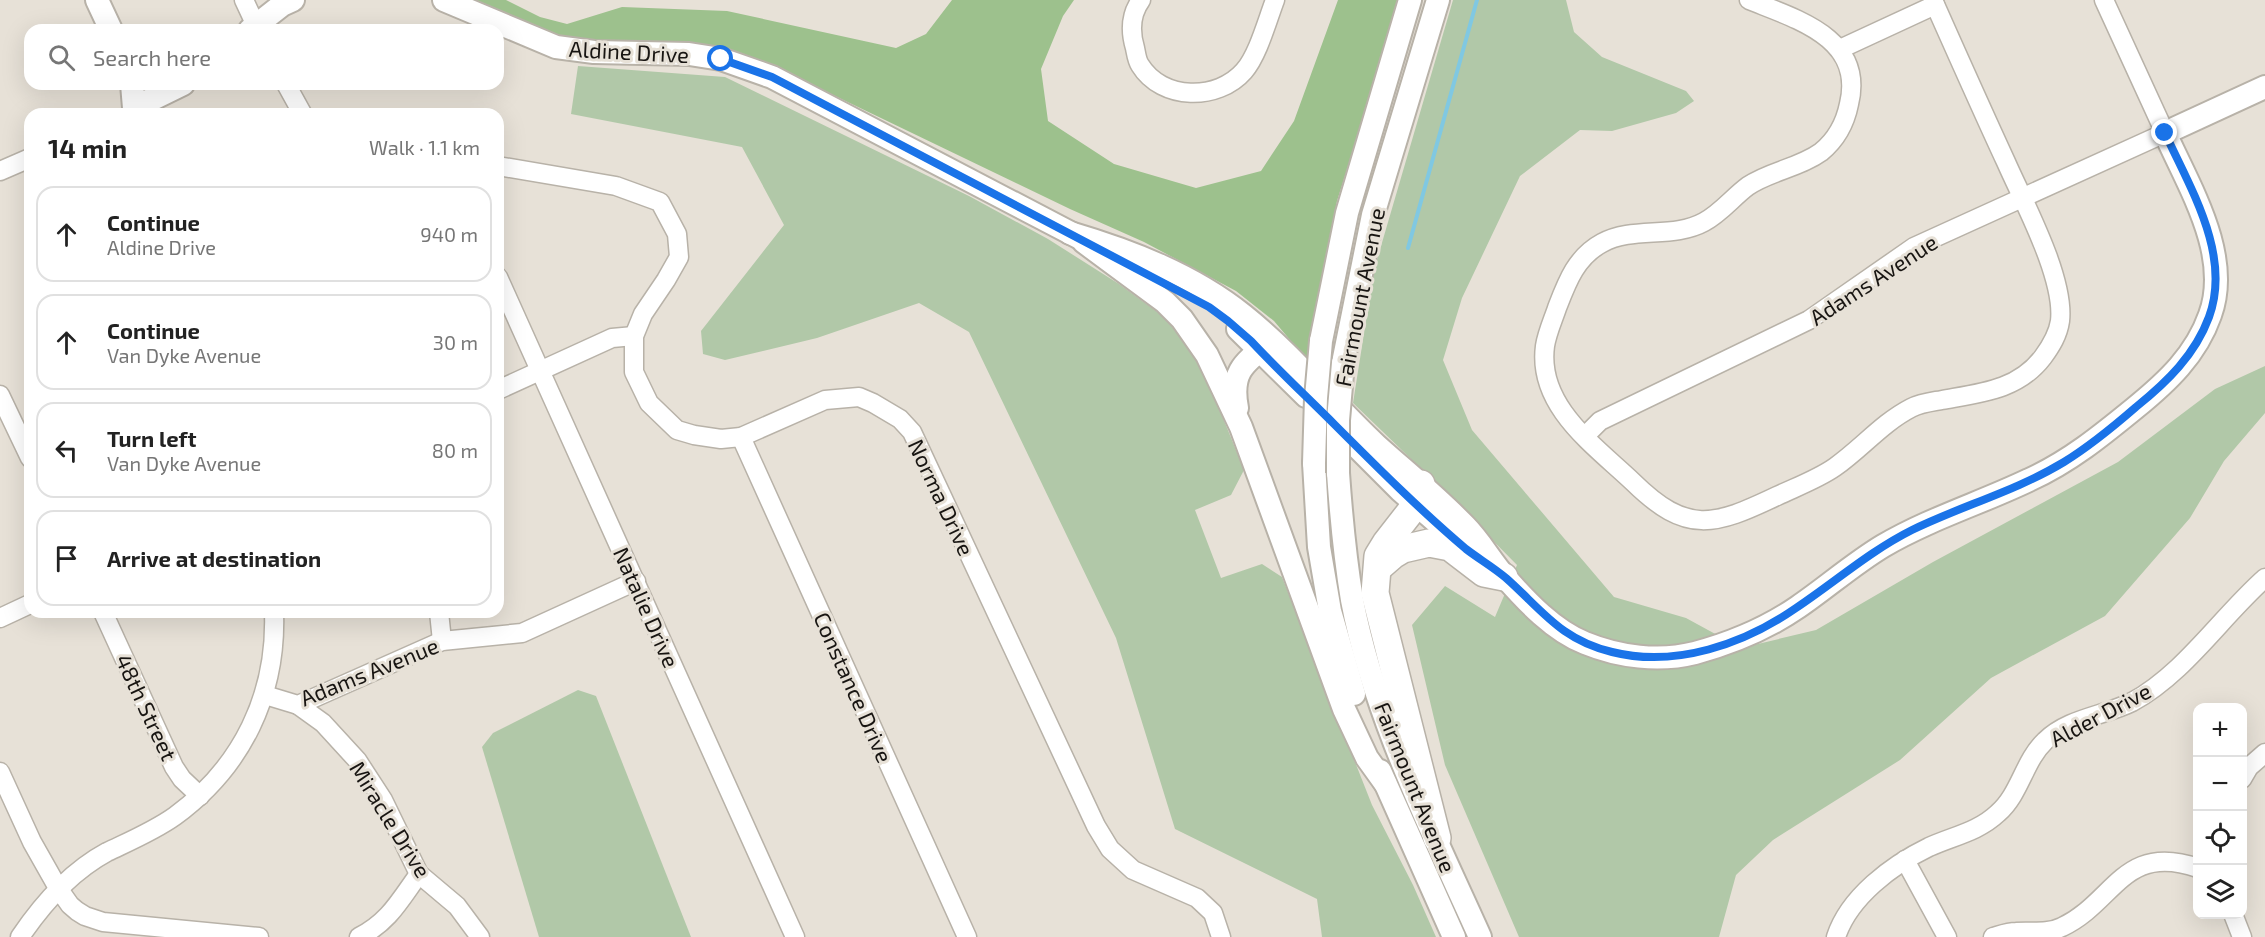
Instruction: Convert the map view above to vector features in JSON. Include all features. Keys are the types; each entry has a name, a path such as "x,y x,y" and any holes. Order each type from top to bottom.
{"highway":[{"path":"1418,493 1411,511 1378,556 1375,581 1376,604 1437,838"},
{"path":"1378,568 1403,549 1429,543 1450,547 1484,573 1504,577"}],"main road":[{"path":"97,0 108,24"},
{"path":"259,24 282,5 293,0"},
{"name":"Aldine Drive","path":"444,0 501,24"},
{"name":"Fairmount Avenue","path":"1410,0 1347,213 1321,342 1314,463 1319,547 1330,611 1350,683 1384,783 1454,937"},
{"name":"Fairmount Avenue","path":"1438,0 1373,215 1343,363 1338,420 1338,473 1343,534 1353,602 1372,678 1402,761 1480,937"},
{"name":"Aldine Drive","path":"504,25 556,47 594,52 690,54 721,59 772,77 1070,233 1120,248 1201,286 1242,315 1266,345 1418,493 1468,550 1504,577 1546,618 1580,641 1612,652 1648,658 1689,655 1758,631 1795,609 1878,549 1912,530 2063,463 2098,439 2167,382 2188,357 2202,332 2215,297 2215,255 2207,228 2165,133"},
{"name":"Adams Avenue","path":"2165,133 2265,87"},
{"path":"129,108 131,90"},
{"path":"137,108 171,90"},
{"path":"1070,233 1165,302 1182,319 1207,355 1241,427 1344,709 1367,758 1384,783"},
{"path":"1241,427 1234,382 1242,366 1266,345"}],"street":[{"path":"244,0 253,24"},
{"path":"1141,0 1130,31 1140,65 1155,81 1170,90 1187,93 1213,92 1236,79 1246,70 1275,0"},
{"path":"1749,0 1807,24 1822,33 1840,49 1849,74 1852,94 1845,120 1836,136 1824,150 1808,160 1747,187 1705,222 1677,230 1622,236 1603,242 1576,265 1568,278 1546,340 1545,378 1551,394 1564,414 1653,502 1681,516 1707,522 1741,513 1830,471 1887,422 1918,404 1999,389 2015,382 2034,368 2054,343 2060,324 2060,299 2055,279 1934,3 1840,49"},
{"path":"2104,0 2165,133"},
{"path":"289,90 300,108"},
{"name":"Adams Avenue","path":"1585,436 1600,421 1809,320 1914,247 2165,133"},
{"path":"0,171 24,161"},
{"name":"Norma Drive","path":"504,167 616,186 660,202 678,234 679,257 643,314 634,336 634,372 648,403 677,430 721,439 741,437 825,400 859,397 900,420 912,432 1096,826 1110,849 1133,870 1197,898 1213,913 1221,937"},
{"name":"Natalie Drive","path":"504,291 795,937"},
{"path":"504,387 612,338 634,336"},
{"path":"0,395 24,445"},
{"name":"Constance Drive","path":"741,437 967,937"},
{"name":"Alder Drive","path":"1836,937 1842,921 1860,898 1880,879 1905,860 1930,847 1979,828 2000,812 2045,740 2065,727 2132,702 2166,678 2265,578"},
{"name":"Adams Avenue","path":"20,937 37,911 58,888 85,866 174,817 200,796 225,770 245,739 265,695 298,705 442,640 522,633 636,581"},
{"path":"0,618 24,607"},
{"name":"48th Street","path":"105,618 174,767 182,779 200,796"},
{"path":"265,695 275,633 274,618"},
{"path":"440,618 442,640"},
{"name":"Miracle Drive","path":"298,705 323,723 357,760 383,800 419,874 457,906 480,937"},
{"path":"2247,770 2265,753"},
{"path":"0,772 32,842 58,888 77,911 103,922 259,937"},
{"path":"1905,860 1947,937"},
{"path":"1993,937 2012,932 2060,928 2081,916 2121,878 2137,868 2155,862 2184,863 2193,866"},
{"path":"359,937 374,929 391,915 419,874"},
{"path":"2235,919 2242,937"}],"green space":[{"path":"465,0 506,0 540,17 567,24 622,7 727,11 896,48 926,34 952,0 1074,0 1063,16 1041,69 1048,121 1114,164 1196,188 1261,171 1294,121 1338,0 1401,0 1337,201 1307,360 1274,321 1236,291 1144,242 1070,209 777,68 576,40 526,25"},
{"path":"1453,0 1566,0 1574,32 1602,57 1686,91 1694,101 1676,113 1612,131 1580,130 1520,176 1462,298 1443,360 1472,430 1614,597 1686,618 1741,648 1816,630 1933,562 2118,462 2215,389 2265,366 2265,413 2224,461 2190,518 2105,616 1991,678 1900,760 1773,840 1736,875 1719,937 1519,937 1445,765 1412,625 1445,586 1495,617 1517,565 1353,403 1374,270"},
{"path":"578,66 725,77 969,196 1048,239 1119,284 1164,317 1200,361 1244,470 1231,495 1195,510 1221,578 1262,564 1282,577 1372,805 1413,885 1436,937 1322,937 1317,899 1175,829 1116,638 969,332 919,303 817,338 725,360 703,354 701,331 784,225 742,147 571,114"},
{"path":"578,690 596,696 691,937 539,937 482,747 493,733"}],"waterway":[{"path":"1408,248 1477,0"}],"route":[{"path":"721,59 772,77 1209,307 1251,341 1401,491 1468,550 1504,577 1546,618 1580,641 1612,652 1648,658 1689,655 1758,631 1795,609 1878,549 1912,530 2063,463 2098,439 2167,382 2188,357 2210,316 2217,277 2215,255 2207,228 2165,133"}]}
